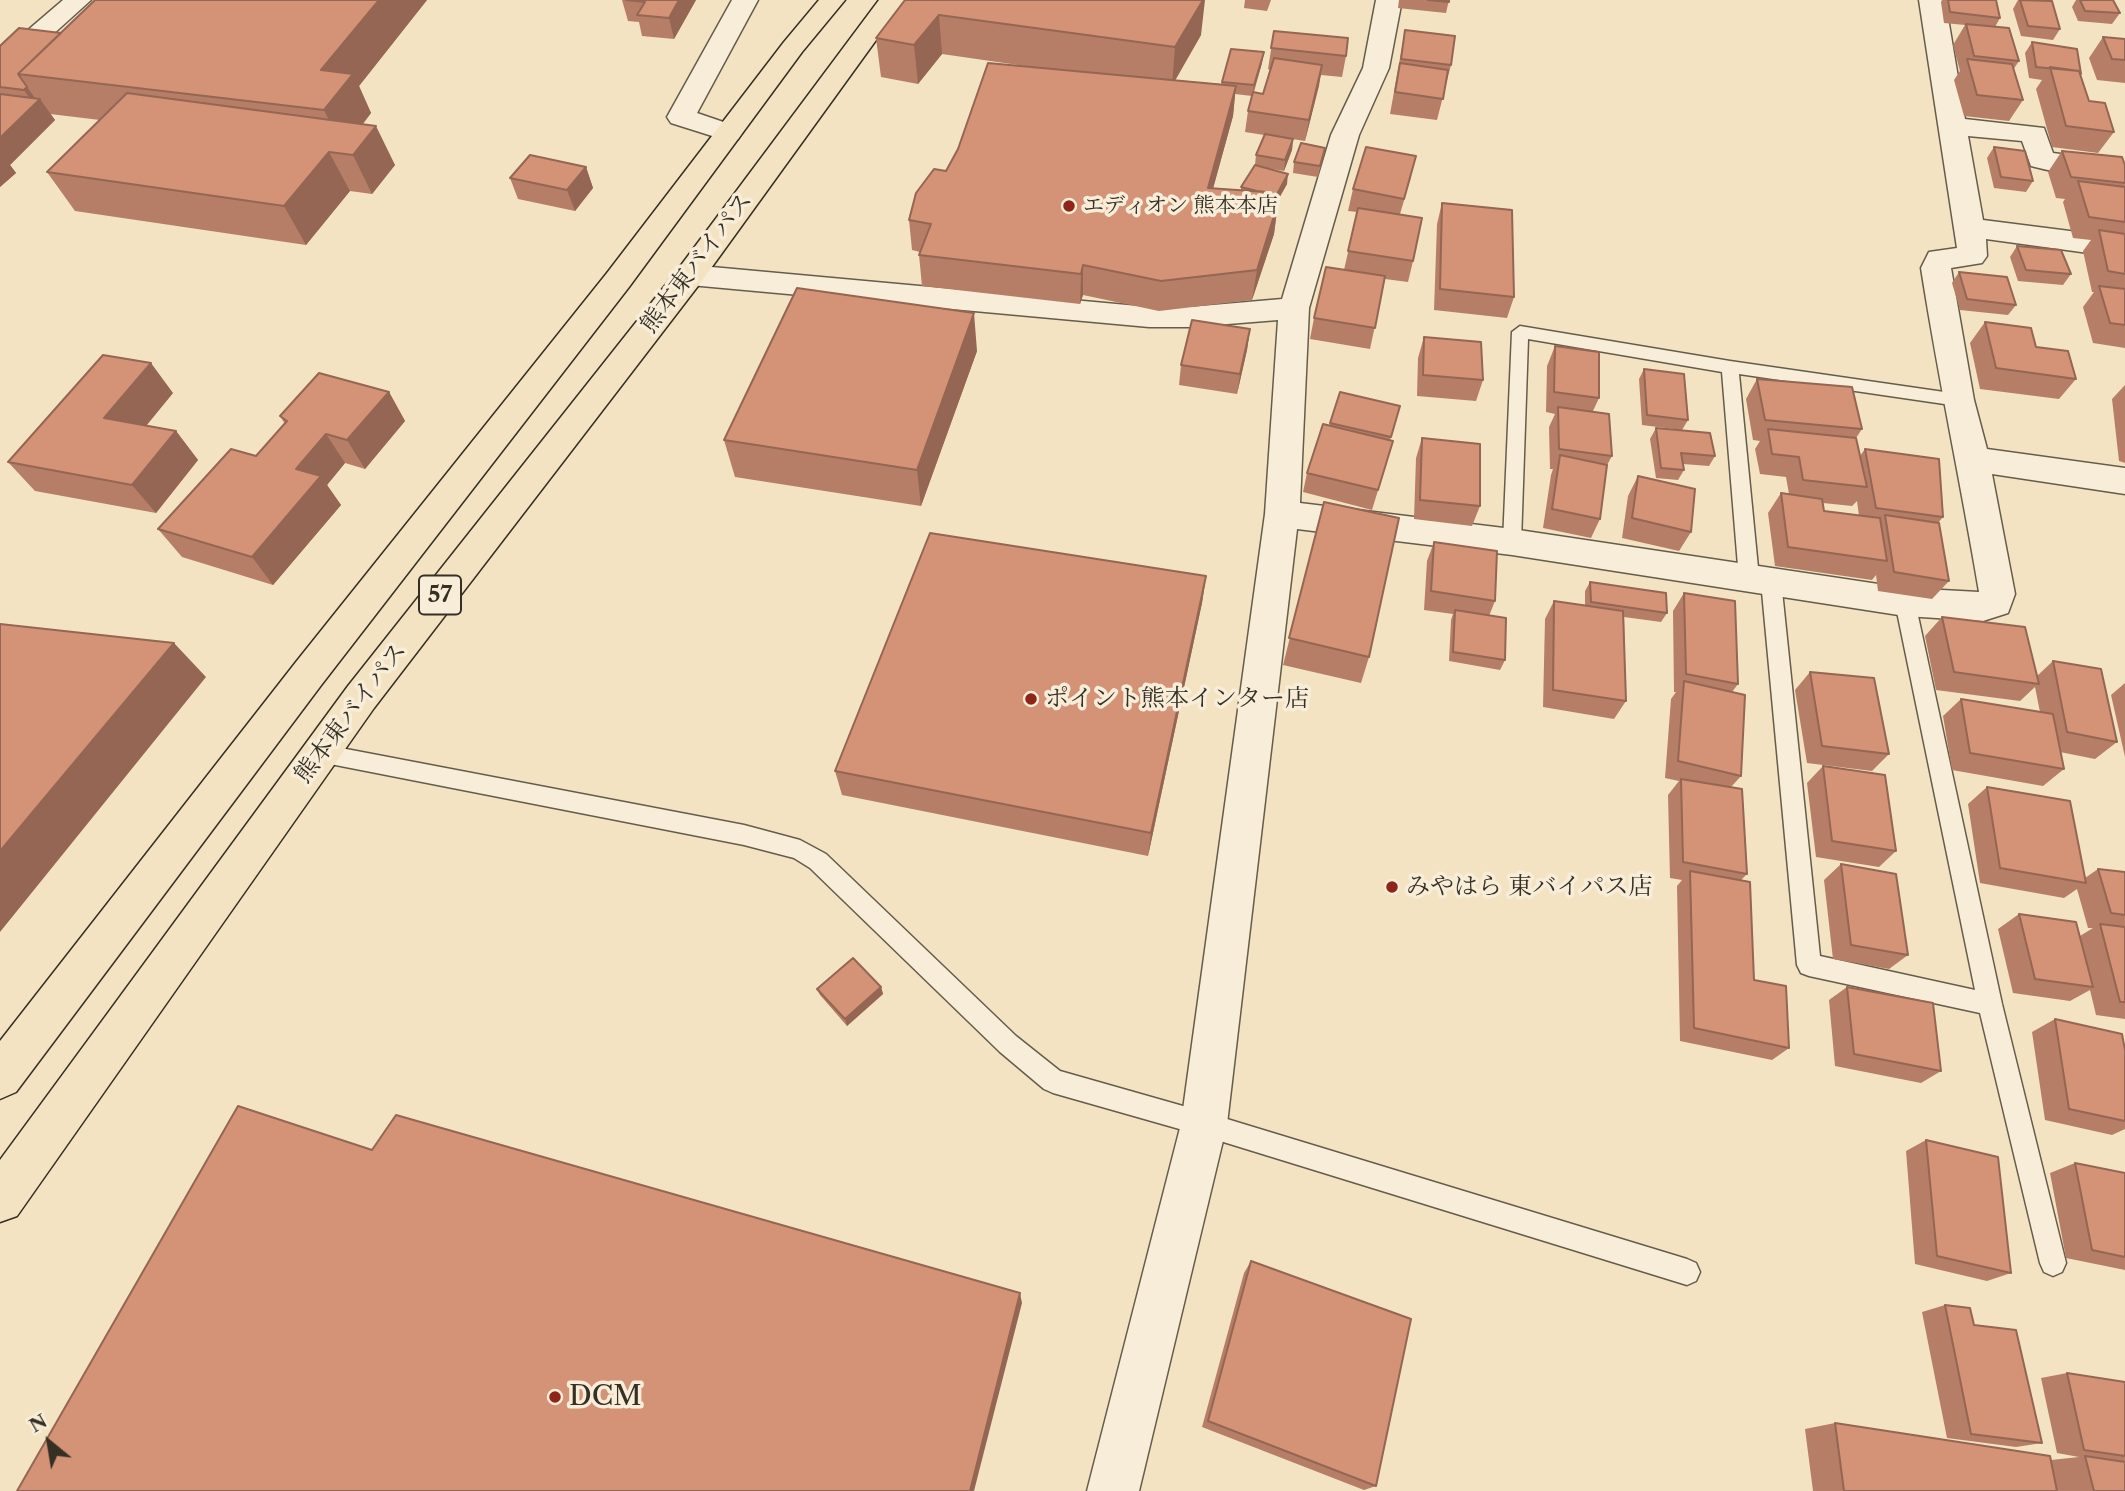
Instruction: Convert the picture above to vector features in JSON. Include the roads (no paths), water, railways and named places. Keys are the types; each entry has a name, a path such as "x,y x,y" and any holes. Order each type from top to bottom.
{"highway":[{"name":"57","path":"0,1077 309,673 618,279 793,47 832,0"},
{"name":"熊本東バイパス","path":"0,1199 360,697 690,275 892,0"}],"street":[{"path":"0,68 78,0"},
{"path":"728,133 681,117 745,0"},
{"path":"1113,1491 1204,1125 1282,514 1294,308 1346,135 1376,68 1389,0"},
{"path":"1282,514 1512,542 1905,602 1972,608 1991,607 1997,599 1973,458 1958,400 1936,268 1940,259 1972,256 1970,228 1931,0"},
{"path":"1953,126 2034,134 2041,160 2096,166"},
{"path":"1970,228 2125,248"},
{"path":"690,275 1149,317 1190,317 1294,308"},
{"path":"1973,458 2125,481"}],"lane":[{"path":"1512,542 1520,332 1730,367 1958,400"},
{"path":"1730,367 1810,965 1990,1004"},
{"path":"1905,602 1990,1004 2053,1263"},
{"path":"320,753 744,835 800,850 836,875 1037,1070 1053,1081 1687,1272"}],"place":[{"name":"エディオン 熊本本店","path":"1069,206"},
{"name":"ポイント熊本インター店","path":"1031,699"},
{"name":"みやはら 東バイパス店","path":"1392,887"},
{"name":"DCM","path":"555,1397"}]}
